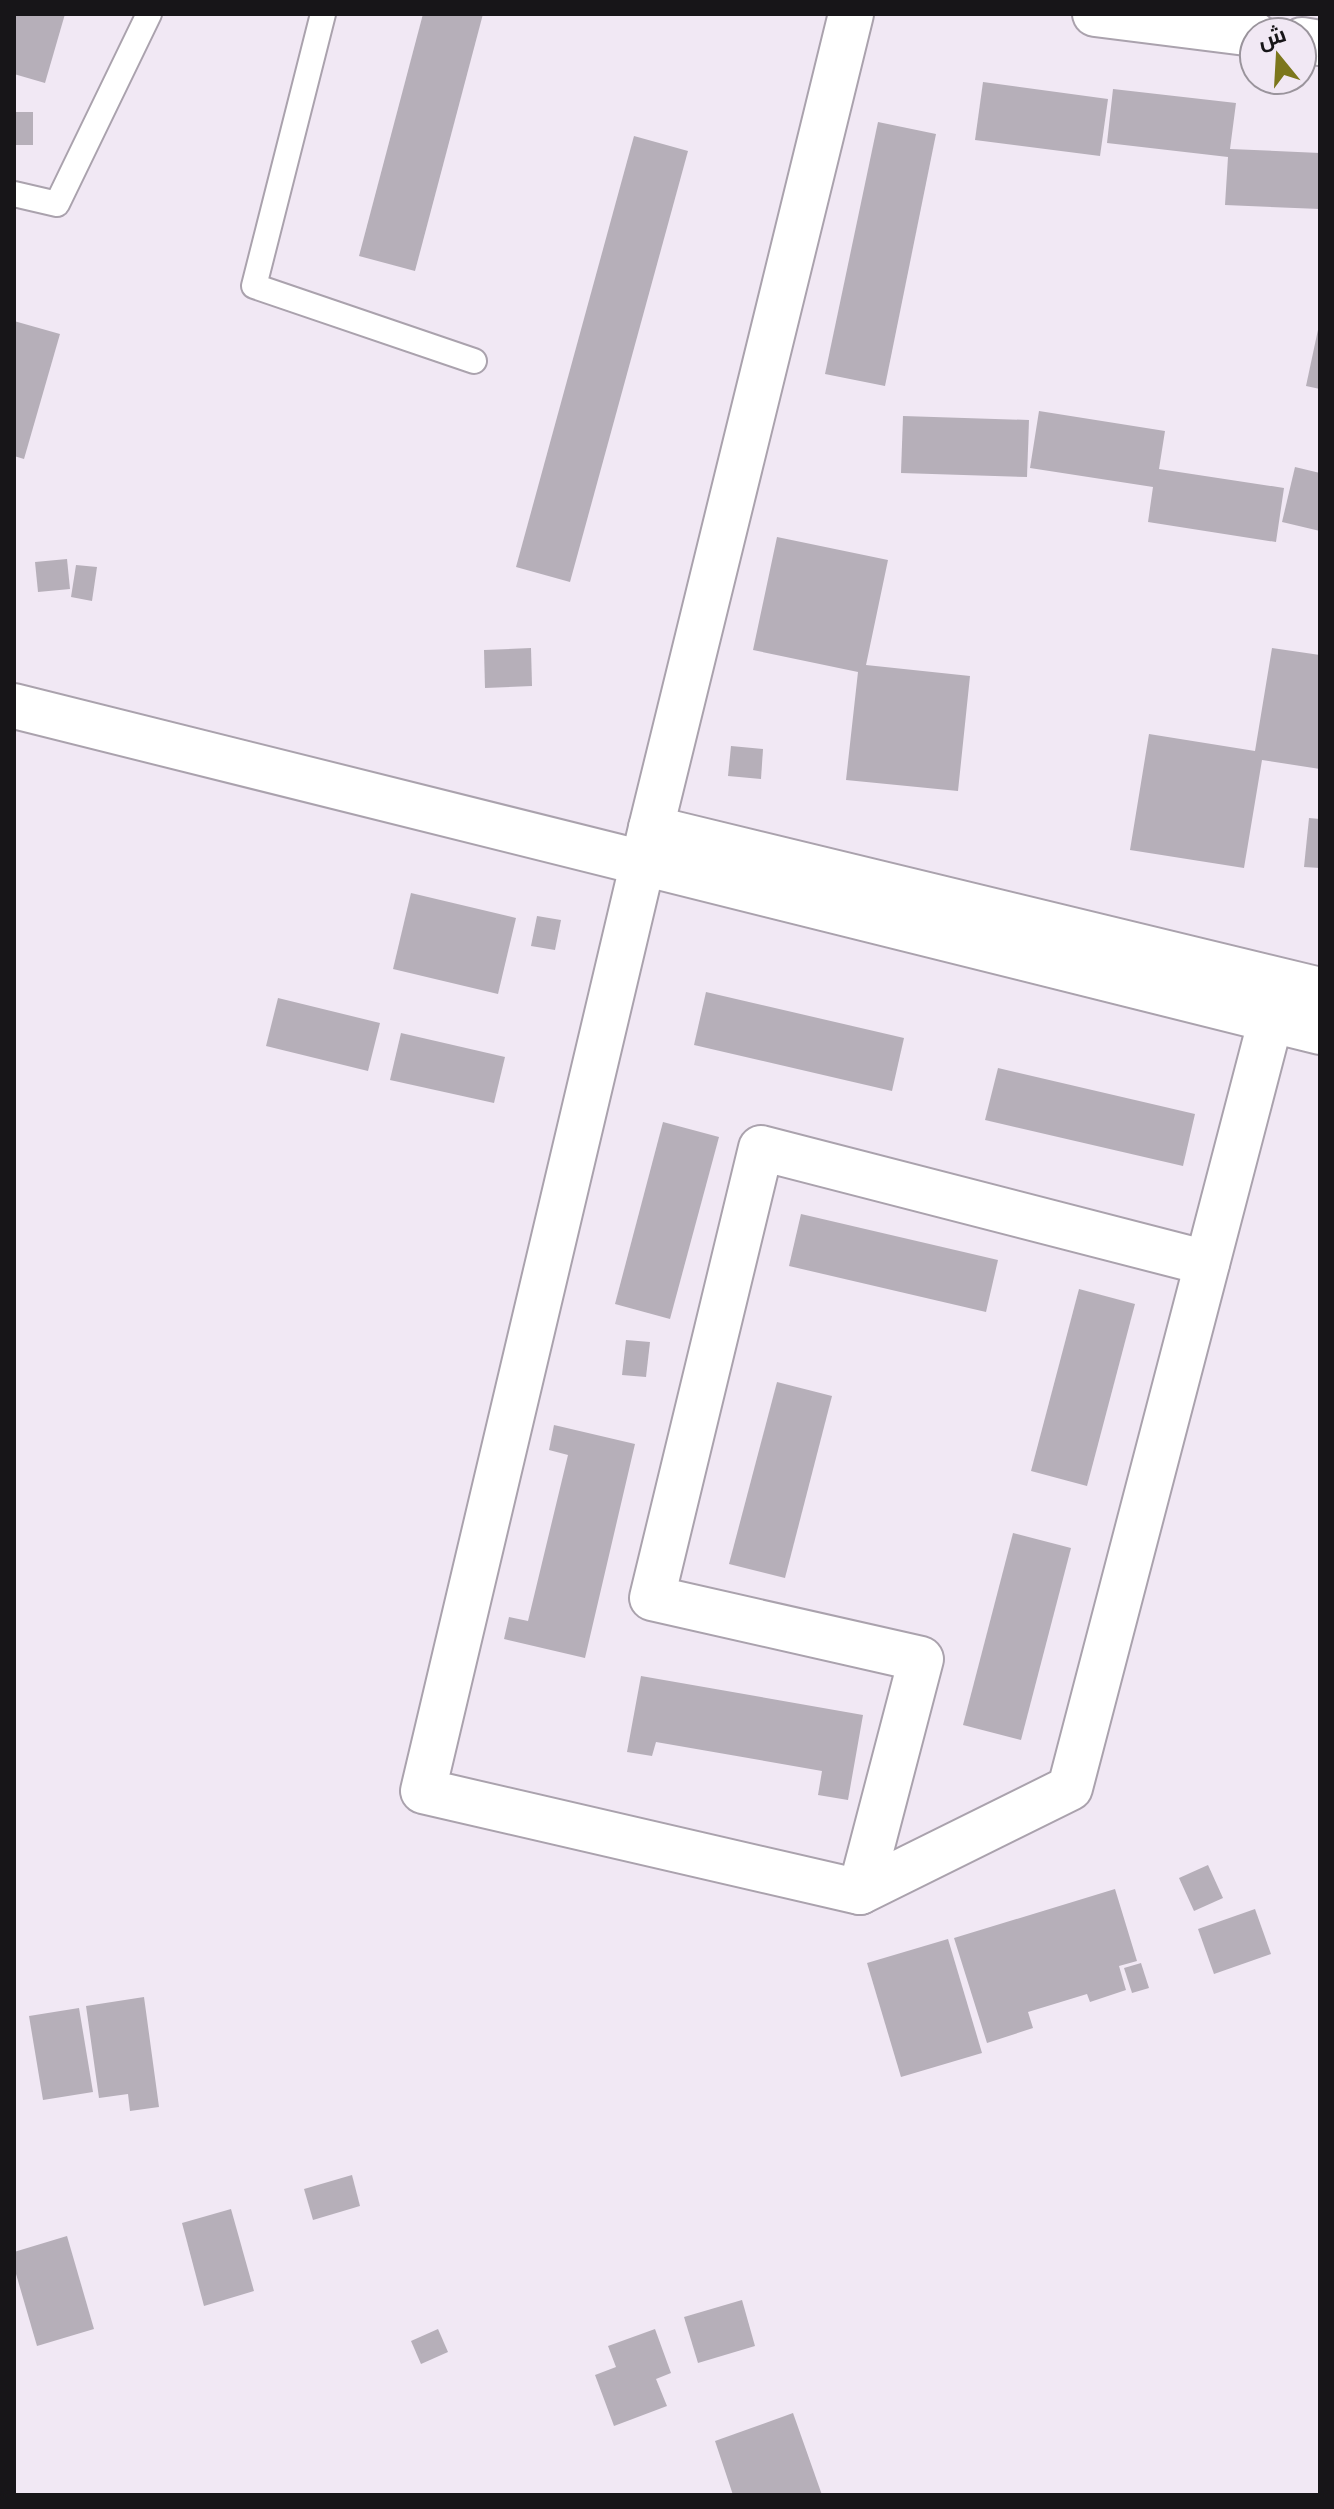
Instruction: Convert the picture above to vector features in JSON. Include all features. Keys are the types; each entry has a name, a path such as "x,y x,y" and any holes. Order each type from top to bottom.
{"street":[{"path":"851,14 647,845 423,1791 860,1892 1070,1788 1271,1019"},
{"path":"1095,14 1238,32"},
{"path":"14,706 1320,990"},
{"path":"647,845 1320,1032"},
{"path":"860,1892 921,1659 652,1598 761,1148 1207,1263"}],"lane":[{"path":"14,194 57,204 149,14"},
{"path":"323,14 254,286 474,361"}],"building":[{"path":"14,14 65,14 45,83 14,74"},
{"path":"423,14 483,14 415,271 359,256"},
{"path":"983,82 1108,99 1100,156 975,140"},
{"path":"1113,89 1236,103 1230,149 1320,153 1320,209 1225,205 1228,157 1107,143"},
{"path":"14,112 33,112 33,145 14,145"},
{"path":"878,122 936,134 885,386 825,374"},
{"path":"634,136 688,151 570,582 516,567"},
{"path":"14,321 60,334 24,459 14,456"},
{"path":"1320,325 1320,389 1306,386"},
{"path":"1039,411 1165,431 1159,469 1284,488 1276,542 1148,522 1153,487 1030,468"},
{"path":"903,416 1029,420 1027,477 901,473"},
{"path":"1295,467 1320,473 1320,531 1282,522"},
{"path":"777,537 888,560 866,665 970,676 958,791 846,780 858,672 753,650"},
{"path":"67,559 70,589 38,592 35,562"},
{"path":"76,565 97,567 92,601 71,597"},
{"path":"531,648 532,686 485,688 484,650"},
{"path":"1272,648 1320,655 1320,769 1262,760 1244,868 1130,850 1149,734 1255,751"},
{"path":"731,746 763,749 761,779 728,776"},
{"path":"1309,818 1320,819 1320,868 1304,867"},
{"path":"411,893 516,918 498,994 393,969"},
{"path":"537,916 561,920 555,950 531,946"},
{"path":"706,992 904,1038 892,1091 694,1045"},
{"path":"278,998 380,1023 368,1071 266,1046"},
{"path":"401,1033 505,1057 494,1103 390,1080"},
{"path":"998,1068 1195,1114 1183,1166 985,1120"},
{"path":"663,1122 719,1137 670,1319 615,1304"},
{"path":"801,1214 998,1260 986,1312 789,1266"},
{"path":"1079,1289 1135,1304 1087,1486 1031,1471"},
{"path":"626,1340 650,1342 646,1377 622,1375"},
{"path":"777,1382 832,1396 785,1578 729,1564"},
{"path":"554,1425 635,1444 585,1658 504,1639 509,1617 528,1621 568,1455 549,1450"},
{"path":"1013,1533 1071,1548 1021,1740 963,1725"},
{"path":"641,1676 863,1715 848,1800 818,1795 822,1771 656,1742 652,1756 627,1752"},
{"path":"1208,1865 1223,1898 1194,1911 1179,1878"},
{"path":"1115,1889 1137,1961 1119,1966 1126,1990 1090,2002 1087,1994 1028,2012 1033,2028 987,2043 954,1938"},
{"path":"1255,1909 1271,1954 1214,1974 1198,1929"},
{"path":"948,1939 982,2053 901,2077 867,1963"},
{"path":"1141,1963 1149,1988 1132,1993 1124,1968"},
{"path":"144,1997 159,2107 130,2111 128,2094 99,2098 86,2006"},
{"path":"79,2008 93,2092 43,2100 29,2016"},
{"path":"352,2175 360,2206 313,2220 304,2189"},
{"path":"231,2209 254,2291 204,2306 182,2223"},
{"path":"67,2236 94,2329 37,2346 14,2267 14,2252"},
{"path":"742,2300 755,2346 698,2363 684,2317"},
{"path":"438,2329 448,2352 421,2364 411,2341"},
{"path":"655,2329 671,2373 656,2379 667,2406 614,2426 595,2375 616,2367 608,2346"},
{"path":"793,2413 822,2495 733,2495 715,2441"}]}
